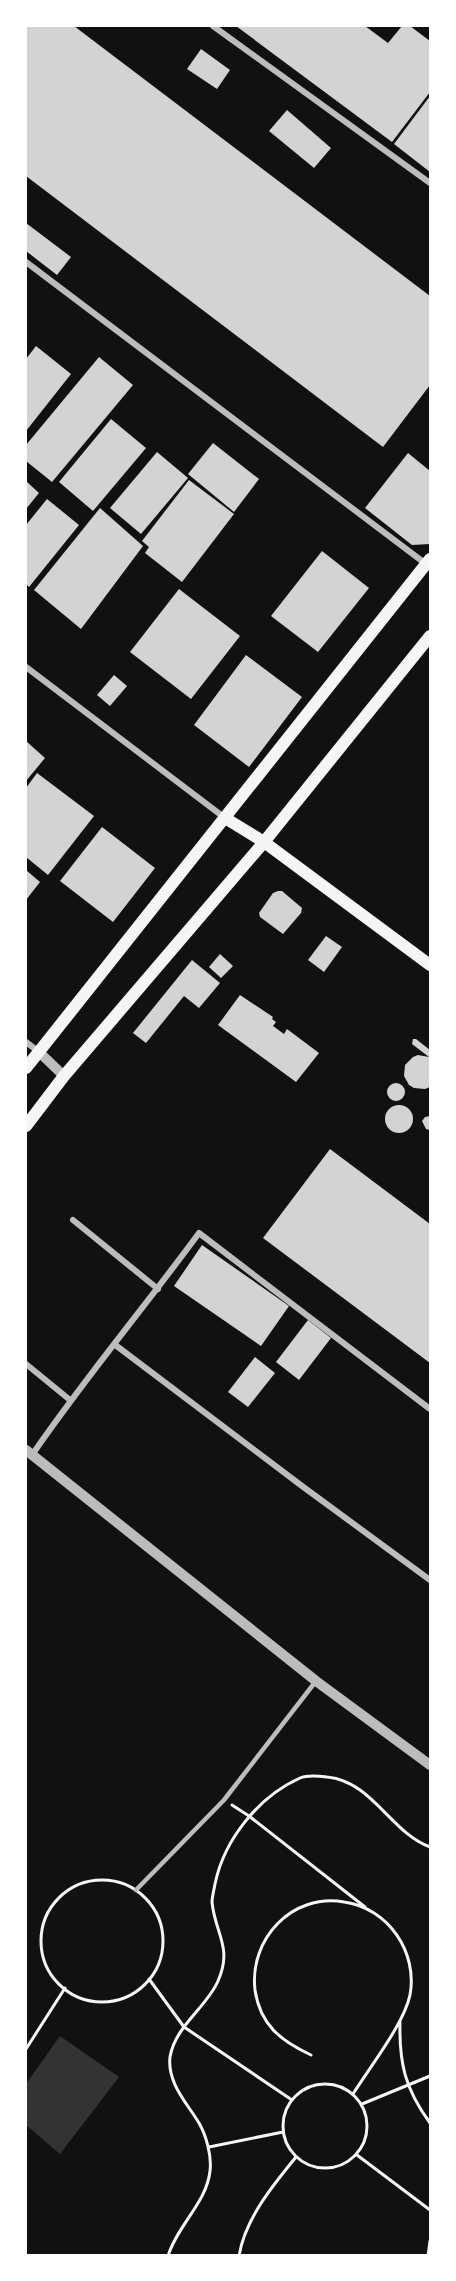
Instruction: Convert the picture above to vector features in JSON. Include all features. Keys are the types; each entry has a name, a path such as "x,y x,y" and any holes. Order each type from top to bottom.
{"main road":[{"path":"26,1068 428,561"},
{"path":"26,1126 64,1076 264,842 430,636"},
{"path":"225,818 264,842 430,965"}],"street":[{"path":"213,26 430,183"},
{"path":"26,262 428,561"},
{"path":"26,667 225,818"},
{"path":"26,1042 64,1076"},
{"path":"73,1220 158,1289"},
{"path":"430,1409 199,1233 29,1453 316,1681 430,1765"},
{"path":"114,1344 430,1580"},
{"path":"26,1364 69,1400"}],"lane":[{"path":"136,1890 224,1800 316,1681"}],"path":[{"path":"168,2256 171,2245 202,2195 210,2171 208,2147 199,2123 183,2102 172,2075 170,2058 184,2027 218,1983 226,1957 212,1902 218,1871 233,1838 249,1816 275,1792 302,1777 329,1777 352,1784 424,1845 430,1847"},
{"path":"224,1800 249,1816 390,1925 404,1946 411,1971 410,1996 400,2020 353,2094"},
{"path":"106,1879 125,1883 142,1894 155,1909 162,1928 163,1948 158,1967 149,1979 146,1984 129,1996 109,2002 89,2001 69,1993 54,1979 44,1961 40,1941 44,1921 53,1904 67,1890 86,1882 106,1879"},
{"path":"311,2055 287,2044 268,2026 257,2002 254,1976 259,1950 273,1928 293,1911 318,1902 344,1902 369,1910"},
{"path":"149,1979 184,2027 292,2100"},
{"path":"26,2049 65,1988"},
{"path":"400,2020 400,2049 405,2080 430,2123"},
{"path":"362,2104 430,2076"},
{"path":"328,2084 341,2087 353,2094 362,2104 367,2117 368,2130 357,2155 332,2168 317,2168 296,2157 285,2141 284,2132 285,2112 292,2100 302,2091 314,2085 328,2084"},
{"path":"208,2147 284,2132"},
{"path":"357,2155 430,2210"},
{"path":"238,2256 241,2239 254,2215 296,2157"},
{"path":"428,2256 430,2241"}],"shaded area":[{"path":"60,2036 119,2077 60,2154 26,2125 26,2084"}],"building":[{"path":"26,26 74,26 430,296 430,385 383,447 26,176"},
{"path":"236,26 365,26 388,43 402,26 410,26 430,41 430,92 392,142"},
{"path":"201,49 230,70 217,89 187,69"},
{"path":"430,96 430,172 394,144"},
{"path":"287,110 331,148 314,168 269,131"},
{"path":"26,223 71,257 57,275 26,251"},
{"path":"36,346 71,374 26,431 26,359"},
{"path":"99,357 133,385 52,482 26,461 26,445"},
{"path":"111,419 146,448 93,511 59,482"},
{"path":"213,443 259,479 234,512 188,474"},
{"path":"157,452 188,478 141,534 110,508"},
{"path":"408,453 430,471 430,544 412,545 365,508"},
{"path":"189,480 234,514 182,582 145,553 149,547 142,541"},
{"path":"26,481 39,493 26,509"},
{"path":"47,499 79,525 29,587 26,584 26,525"},
{"path":"100,508 143,546 81,629 34,590"},
{"path":"322,551 369,588 318,652 271,616"},
{"path":"179,589 240,636 191,699 130,652"},
{"path":"246,655 302,697 249,767 194,725"},
{"path":"114,675 127,686 110,706 97,695"},
{"path":"26,741 45,758 26,781"},
{"path":"37,773 94,816 48,875 26,857 26,788"},
{"path":"102,827 155,868 113,922 60,881"},
{"path":"26,870 40,882 26,900"},
{"path":"282,891 302,908 301,913 283,934 260,917 259,913 273,893"},
{"path":"326,936 342,947 324,972 308,960"},
{"path":"220,954 233,966 221,978 209,967"},
{"path":"192,960 220,983 199,1008 184,996 146,1043 133,1033"},
{"path":"240,995 273,1017 272,1019 276,1022 273,1026 284,1034 287,1029 319,1053 296,1082 218,1025"},
{"path":"413,1039 430,1050 430,1087 425,1089 409,1085 404,1076 405,1065 413,1057 418,1055 429,1057 412,1044"},
{"path":"396,1083 402,1086 405,1092 402,1098 396,1101 390,1098 387,1092 390,1086"},
{"path":"399,1105 409,1109 413,1119 409,1129 399,1133 389,1129 385,1119 389,1109"},
{"path":"430,1116 430,1130 426,1129 422,1121 425,1117"},
{"path":"330,1149 430,1224 430,1363 263,1238"},
{"path":"202,1245 289,1306 261,1346 174,1286"},
{"path":"308,1320 331,1338 299,1380 276,1362"},
{"path":"255,1357 275,1373 248,1407 228,1392"}]}
